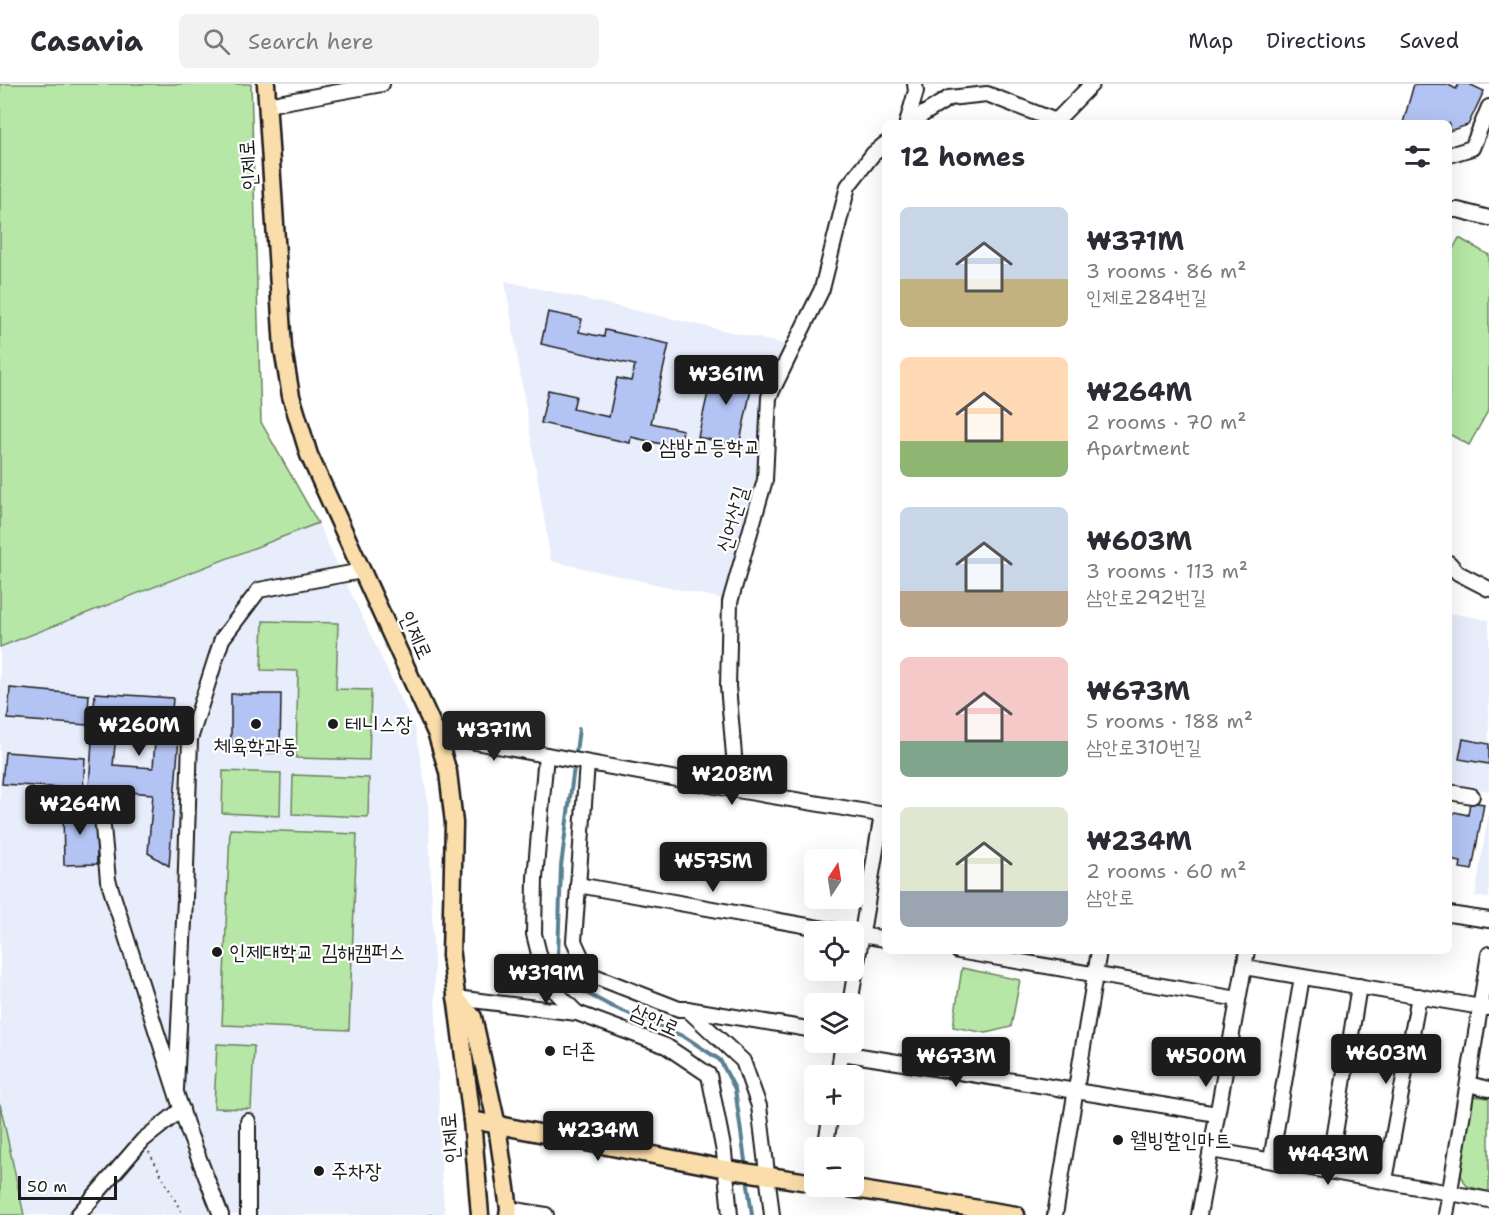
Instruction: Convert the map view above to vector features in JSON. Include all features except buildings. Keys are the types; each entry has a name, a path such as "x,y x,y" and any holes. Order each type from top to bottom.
{"main road":[{"name":"인제로","path":"266,84 283,349 291,396 309,455 437,735 448,772 454,823 452,956 472,1120 480,1215"},
{"path":"456,998 472,1017 497,1126 509,1212"},
{"path":"472,1120 804,1181"},
{"path":"864,1191 1016,1215"}],"street":[{"path":"267,105 382,84"},
{"path":"909,120 916,91 915,84"},
{"path":"1058,120 1092,84"},
{"path":"913,120 949,98 987,94 1051,120"},
{"path":"1452,154 1472,148 1489,107"},
{"name":"신어산길","path":"737,790 728,686 730,602 765,480 769,398 822,290 848,186 873,154 882,146"},
{"path":"1452,210 1489,218"},
{"path":"1452,566 1458,573 1489,589"},
{"path":"176,1089 190,739 222,639 259,590 362,571"},
{"path":"437,735 882,815"},
{"name":"삼안로","path":"551,756 535,878 534,934 546,982 577,1013 666,1046 709,1075 728,1169 730,1215"},
{"name":"삼안로","path":"585,763 574,941 589,974 679,1009 687,1009 743,1061 759,1106 764,1175 772,1215"},
{"path":"1452,793 1472,796"},
{"path":"100,795 108,880 189,1133 221,1215"},
{"path":"861,921 882,824"},
{"path":"578,885 804,925"},
{"path":"1452,914 1489,920"},
{"path":"864,935 882,938"},
{"path":"976,954 1238,999"},
{"path":"1055,1215 1098,954"},
{"path":"1199,1215 1246,954"},
{"path":"1446,1215 1468,1084 1485,1008 1489,954"},
{"path":"1244,967 1485,1008"},
{"path":"1271,1160 1302,977"},
{"path":"1329,1170 1359,986"},
{"path":"1385,1180 1419,996"},
{"path":"456,998 577,1013"},
{"path":"687,1009 804,1028"},
{"path":"864,1052 1076,1091 1218,1114"},
{"path":"1468,1084 1489,1089"},
{"path":"78,1215 143,1140 182,1108"},
{"path":"248,1121 248,1215"},
{"path":"1211,1150 1450,1191 1489,1200"},
{"path":"509,1212 546,1215"}],"path":[{"path":"143,1140 183,1215"}],"shaded area":[{"name":"삼방고등학교","path":"505,281 793,346 765,397 757,498 722,599 551,561"},
{"name":"인제대학교 김해캠퍼스","path":"318,523 415,729 428,801 445,1215 24,1215 0,1104 0,647"},
{"path":"1452,614 1489,620 1489,791 1452,785"},
{"path":"1489,811 1489,898 1475,896"}],"green space":[{"path":"0,84 251,84 261,422 318,523 0,647"},
{"path":"1459,238 1489,255 1489,409 1469,445 1452,436 1452,251"},
{"name":"테니스장","path":"263,621 338,623 336,689 371,690 369,760 296,758 298,671 261,670"},
{"path":"223,771 281,773 280,816 222,813"},
{"path":"293,775 369,778 368,817 292,814"},
{"path":"230,829 357,834 349,1030 222,1025"},
{"path":"962,968 1020,980 1011,1027 986,1033 953,1027"},
{"path":"217,1044 254,1046 251,1109 214,1108"},
{"path":"1473,1096 1489,1098 1489,1192 1467,1186 1459,1172"},
{"path":"0,1104 24,1215 0,1215"}],"waterway":[{"path":"579,729 561,866 558,956 573,986 611,1006 685,1037 720,1060 735,1089 746,1168"},
{"path":"747,1178 752,1215"}],"place":[{"name":"삼방고등학교","path":"647,447"},
{"name":"체육학과동","path":"256,724"},
{"name":"테니스장","path":"333,724"},
{"name":"인제대학교 김해캠퍼스","path":"217,952"},
{"name":"더존","path":"550,1051"},
{"name":"웰빙할인마트","path":"1118,1140"},
{"name":"주차장","path":"319,1171"}]}
